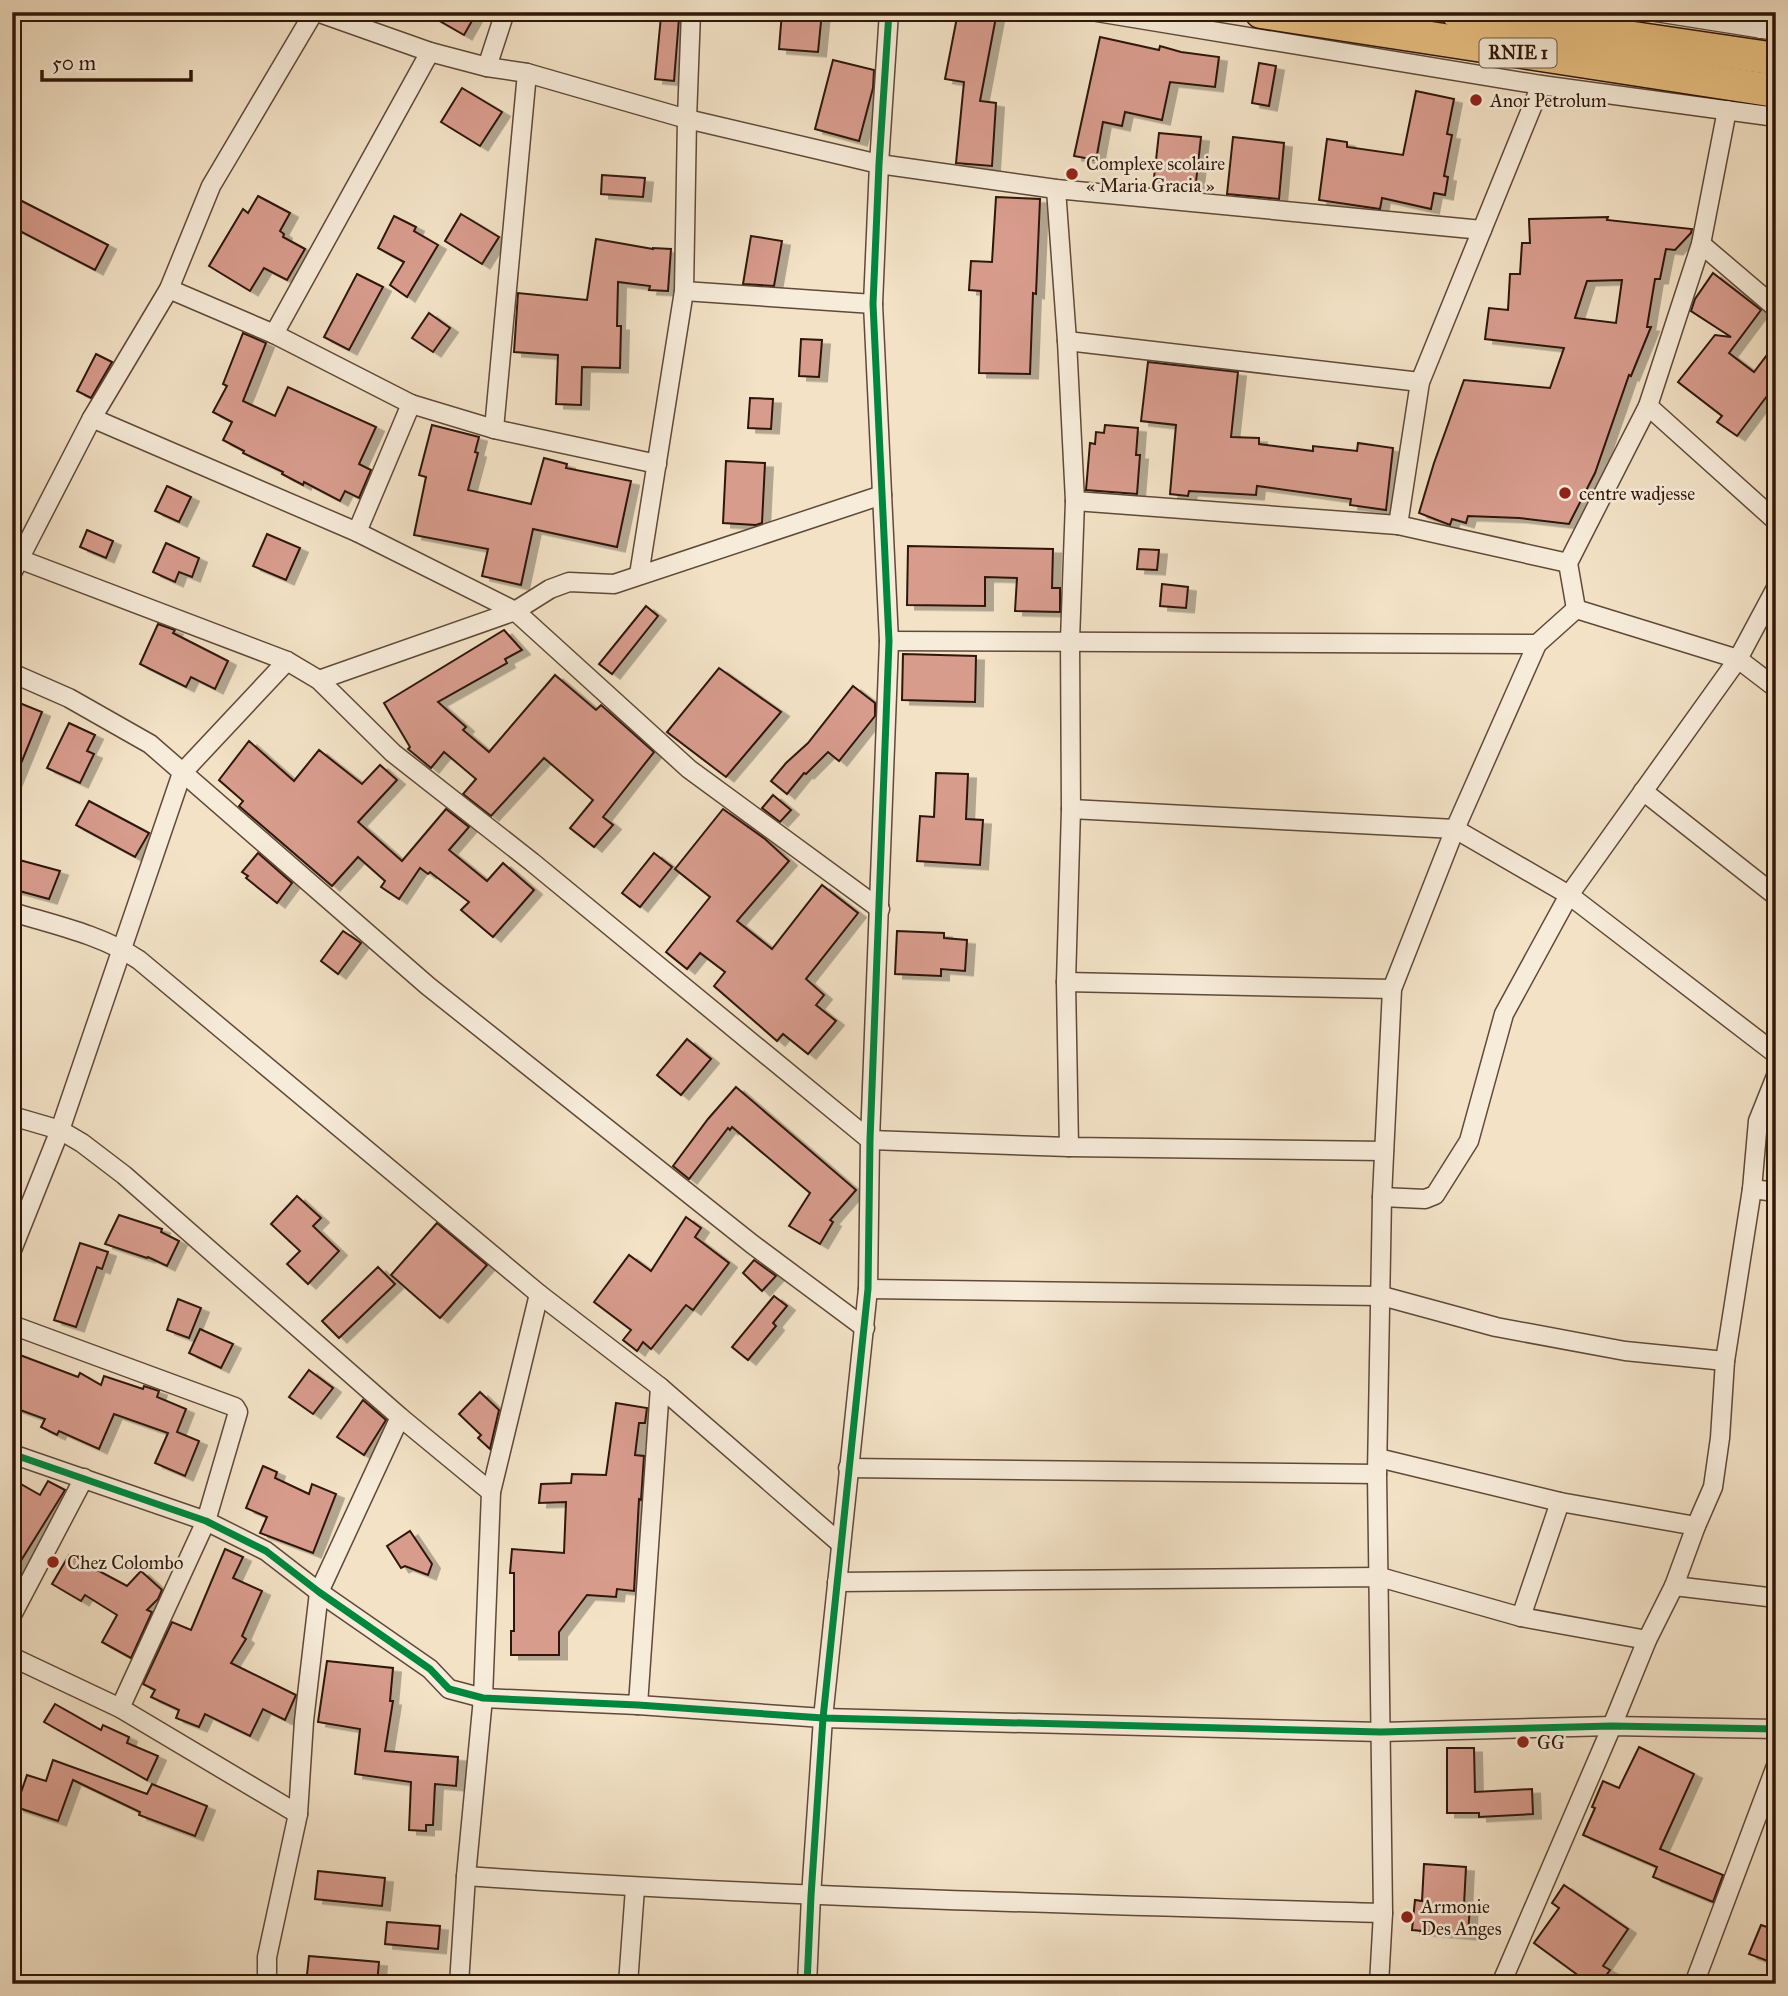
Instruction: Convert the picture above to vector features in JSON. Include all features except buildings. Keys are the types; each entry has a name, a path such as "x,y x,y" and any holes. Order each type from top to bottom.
{"highway":[{"name":"RNIE 1","path":"1261,12 1776,91"},
{"name":"RNIE 1","path":"1457,12 1776,59"}],"street":[{"path":"1384,1151 1069,1147 870,1140 532,862 393,753 320,680 287,661 16,566 92,418 169,289 211,186 316,12 430,52 486,67 527,74 687,119 879,164 1056,189 1482,230"},
{"path":"486,67 505,12"},
{"path":"639,575 684,291 691,12"},
{"path":"807,1984 823,1718 868,1289 870,1140 889,641 873,304 889,12"},
{"path":"1097,12 1541,85 1776,117"},
{"path":"1656,12 1769,24"},
{"path":"274,334 430,52"},
{"path":"494,429 527,74"},
{"path":"1398,525 1420,382 1541,85"},
{"path":"1576,609 1568,563 1648,406 1701,244 1727,110"},
{"path":"1056,189 1068,341 1075,501 1070,640 1071,809 1066,982 1069,1147"},
{"path":"1701,244 1776,308"},
{"path":"169,289 274,334 411,404 494,429 657,464"},
{"path":"684,291 873,304"},
{"path":"1068,341 1420,382"},
{"path":"357,532 411,404"},
{"path":"1648,406 1776,522"},
{"path":"92,418 357,532 515,611 689,769 880,909"},
{"path":"320,680 515,611 550,589 569,582 614,584 882,495"},
{"path":"1075,501 1398,525 1568,563"},
{"path":"1382,1198 1424,1199 1435,1195 1469,1141 1504,1014 1569,895 1738,659 1776,588"},
{"path":"1379,1984 1384,1913 1377,1466 1382,1198 1392,989 1455,829 1537,645 1576,609"},
{"path":"1576,609 1738,659 1776,688"},
{"path":"889,641 1070,640 1537,645"},
{"path":"12,1250 60,1130 182,773 287,661"},
{"path":"12,673 108,718 150,744 449,1003 752,1244 865,1328"},
{"path":"1643,791 1776,896"},
{"path":"1071,809 1455,829 1569,895 1776,1054"},
{"path":"12,912 122,949 139,960 539,1294 660,1387 841,1544"},
{"path":"1066,982 1392,989"},
{"path":"1501,1984 1647,1640 1674,1586 1713,1487 1720,1438 1725,1362 1752,1189 1758,1121 1776,1076"},
{"path":"12,1116 60,1130 124,1175 400,1417 491,1492"},
{"path":"1752,1189 1776,1192"},
{"path":"868,1289 1381,1296 1496,1327 1625,1351 1725,1362"},
{"path":"459,1984 482,1698 491,1492 539,1294"},
{"path":"12,1325 235,1408 238,1416 206,1521 120,1708"},
{"path":"638,1705 660,1387"},
{"path":"267,1984 267,1957 298,1814 304,1721 319,1592 400,1417"},
{"path":"12,1454 206,1521 266,1550 319,1592 430,1669 449,1689 482,1698 638,1705 823,1718 1381,1732 1612,1726 1776,1729"},
{"path":"848,1468 1377,1466 1696,1526"},
{"path":"12,1615 84,1478"},
{"path":"1521,1617 1560,1502"},
{"path":"837,1582 1380,1577 1521,1617 1647,1640"},
{"path":"1674,1586 1776,1598"},
{"path":"12,1657 120,1708 298,1814"},
{"path":"1694,1984 1776,1766"},
{"path":"466,1877 811,1896 1384,1913"},
{"path":"628,1984 635,1888"}],"cycle path":[{"path":"807,1984 823,1718 868,1289 870,1140 889,641 873,304 889,12"},
{"path":"12,1454 206,1521 266,1551 319,1592 430,1669 449,1689 483,1698 638,1705 823,1718 1381,1732 1612,1726 1776,1729"}],"place":[{"name":"Anor Petrolum","path":"1476,100"},
{"name":"Complexe scolaire « Maria Gracia »","path":"1072,174"},
{"name":"centre wadjesse","path":"1565,493"},
{"name":"Chez Colombo","path":"53,1562"},
{"name":"GG","path":"1523,1742"},
{"name":"Armonie Des Anges","path":"1407,1917"}]}
